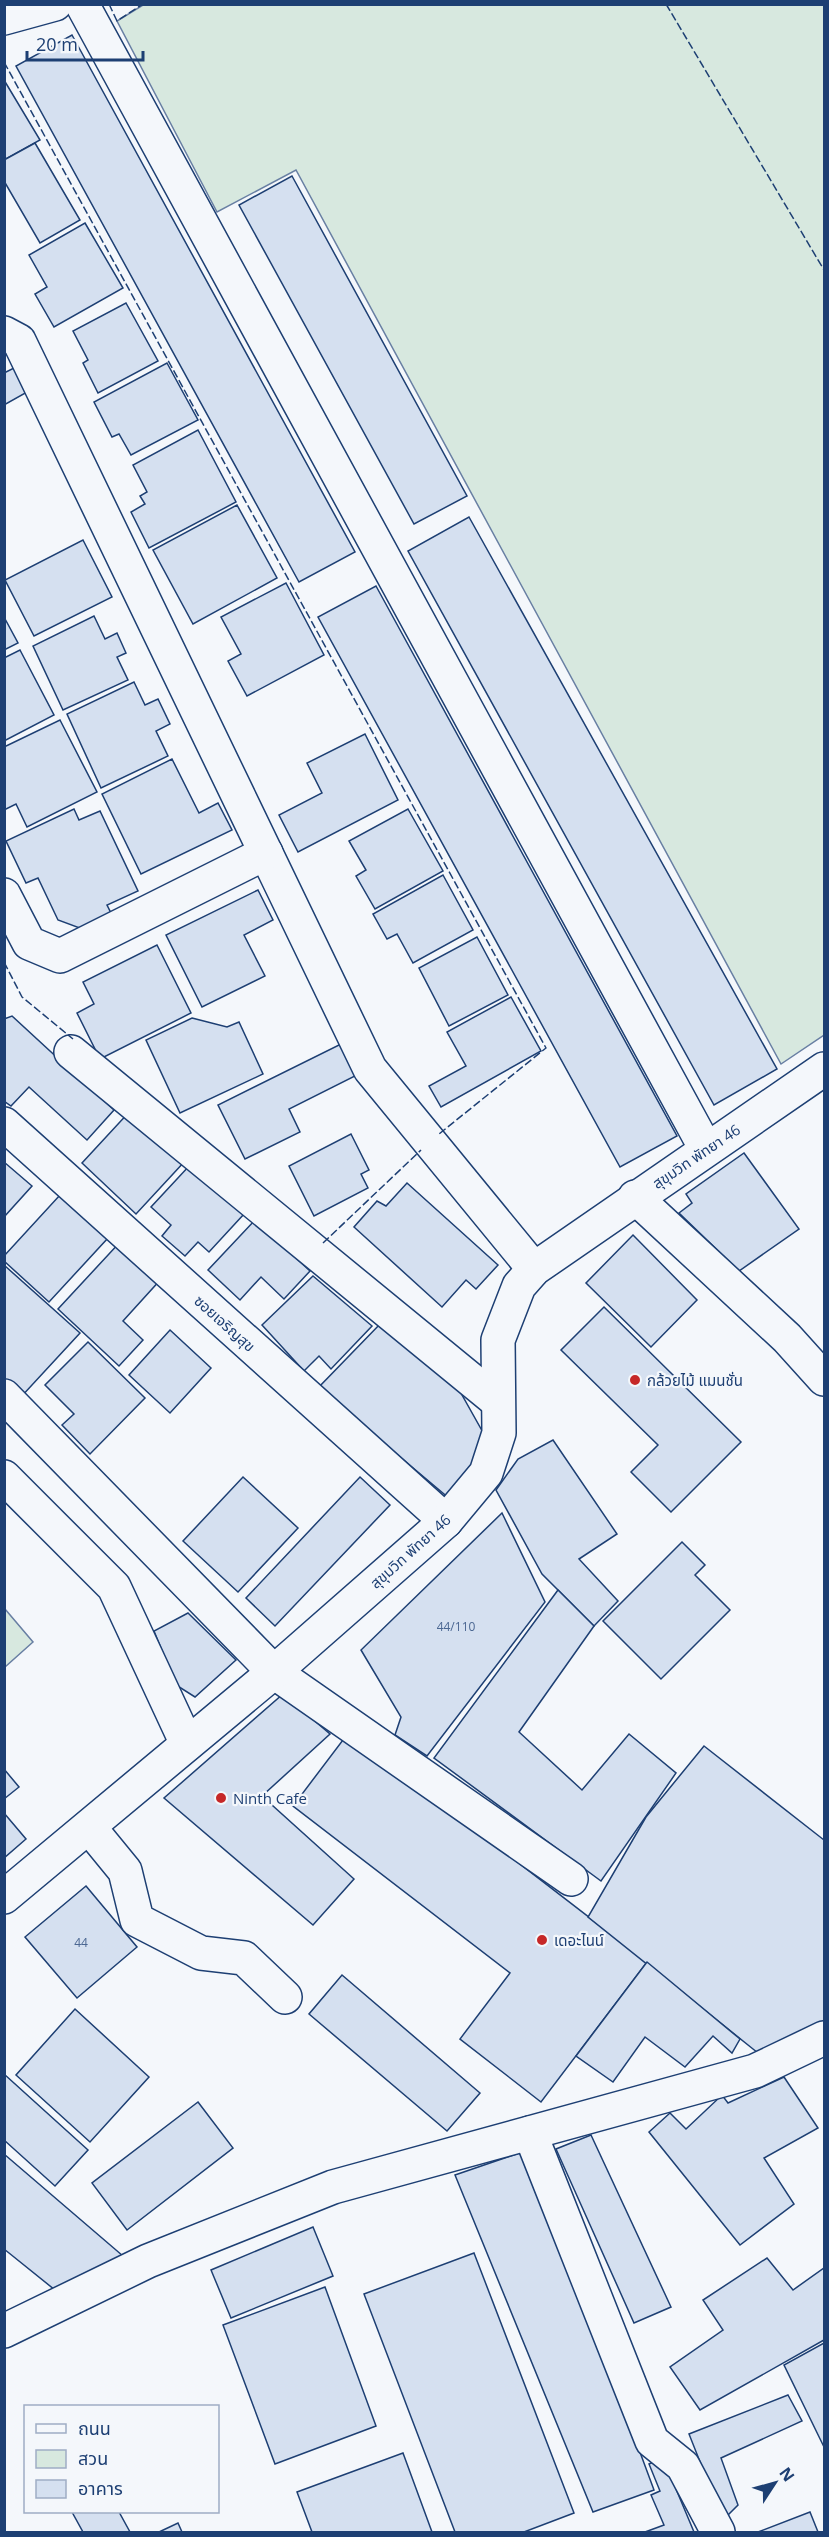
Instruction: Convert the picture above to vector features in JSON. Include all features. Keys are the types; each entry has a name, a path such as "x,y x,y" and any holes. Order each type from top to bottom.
{"street":[{"path":"4,18 56,4"},
{"path":"82,4 706,1149"},
{"path":"4,333 19,341 370,1069 534,1269"},
{"path":"4,895 29,943 60,956 266,853"},
{"path":"71,1052 497,1401"},
{"name":"สุขุมวิท พัทยา 46","path":"4,1896 274,1672 446,1521 486,1473 499,1433 498,1340 519,1286 534,1269 635,1197 825,1069"},
{"name":"ซอยเจริญสุข","path":"4,1124 446,1521"},
{"path":"635,1197 787,1338 825,1379"},
{"path":"4,1396 274,1672 571,1879"},
{"path":"4,1477 114,1587 187,1744"},
{"path":"89,1827 125,1871 137,1920 201,1953 244,1958 285,1997"},
{"path":"4,2331 148,2261 333,2187 755,2071 825,2038"},
{"path":"530,2133 652,2441 683,2466 718,2532"}],"green space":[{"path":"143,5 824,5 824,1035 781,1064 296,170 217,212 117,21"},
{"path":"5,1609 33,1642 4,1667"}],"building":[{"path":"72,35 355,552 299,582 16,66"},
{"path":"4,80 40,140 4,160"},
{"path":"35,143 80,220 40,243 4,181 4,160"},
{"path":"292,176 467,496 414,524 239,205"},
{"path":"85,223 123,288 54,327 35,294 47,287 29,255"},
{"path":"126,303 158,361 98,393 83,363 88,360 73,331"},
{"path":"167,363 198,420 131,455 119,434 112,437 94,402"},
{"path":"16,367 29,391 4,405 4,373"},
{"path":"198,430 236,502 149,548 131,512 145,504 140,496 147,492 133,465"},
{"path":"237,505 277,578 193,624 153,550"},
{"path":"469,517 777,1069 714,1105 408,551"},
{"path":"83,540 112,597 34,636 5,580"},
{"path":"286,583 324,655 247,696 228,661 241,654 221,617"},
{"path":"376,586 677,1136 620,1167 318,617"},
{"path":"94,616 105,639 117,633 126,653 117,657 128,680 63,710 33,646"},
{"path":"4,617 18,643 4,650"},
{"path":"20,650 54,715 4,741 4,658"},
{"path":"134,682 145,705 158,699 170,724 156,731 168,756 101,788 67,714"},
{"path":"60,720 97,792 27,827 16,804 4,810 4,747"},
{"path":"365,734 398,800 298,852 279,815 322,793 307,763"},
{"path":"172,759 199,813 218,803 232,830 141,874 102,794"},
{"path":"74,809 79,820 100,811 138,891 107,905 113,917 85,930 58,920 38,878 26,883 6,841"},
{"path":"408,809 443,871 375,909 356,876 366,870 349,841"},
{"path":"443,875 473,930 413,963 397,934 387,939 373,914"},
{"path":"258,890 273,920 244,935 265,976 202,1007 166,935"},
{"path":"477,937 508,995 449,1026 419,968"},
{"path":"157,945 191,1013 100,1059 77,1013 94,1004 83,982"},
{"path":"511,997 541,1051 441,1107 429,1086 466,1066 447,1032"},
{"path":"12,1016 114,1110 87,1140 29,1087 11,1106 4,1101 4,1019"},
{"path":"192,1018 227,1027 239,1022 263,1074 180,1113 146,1040"},
{"path":"341,1044 357,1075 289,1109 300,1132 245,1159 218,1105"},
{"path":"131,1110 185,1161 136,1214 82,1163"},
{"path":"351,1134 369,1170 361,1174 368,1188 314,1216 289,1166"},
{"path":"744,1153 799,1229 739,1271 679,1213 692,1203 686,1194"},
{"path":"4,1162 32,1186 4,1217"},
{"path":"190,1165 244,1214 209,1252 198,1242 185,1256 162,1236 171,1225 151,1207"},
{"path":"407,1183 498,1265 476,1289 466,1280 442,1307 354,1227 377,1201 386,1206"},
{"path":"60,1195 108,1238 49,1302 4,1261 4,1256"},
{"path":"255,1220 310,1271 284,1299 261,1277 240,1300 208,1270"},
{"path":"633,1235 697,1300 651,1347 586,1283"},
{"path":"121,1241 162,1278 123,1321 143,1340 119,1366 58,1309"},
{"path":"4,1265 80,1333 20,1398 4,1383"},
{"path":"313,1276 372,1326 331,1369 319,1356 304,1371 262,1325"},
{"name":"กล้วยไม้ แมนชั่น","path":"604,1307 741,1442 671,1512 631,1472 658,1445 561,1350"},
{"path":"382,1322 453,1379 485,1436 464,1484 450,1499 318,1388"},
{"path":"170,1330 211,1368 170,1413 129,1375"},
{"path":"88,1342 145,1398 90,1454 62,1425 74,1414 45,1385"},
{"path":"553,1440 617,1534 579,1559 618,1601 594,1626 542,1574 496,1490 518,1459"},
{"path":"243,1477 298,1528 238,1592 183,1541"},
{"path":"360,1477 390,1505 275,1626 246,1598"},
{"path":"502,1513 545,1602 427,1756 395,1735 401,1717 361,1650"},
{"path":"682,1542 705,1565 695,1575 730,1610 661,1679 603,1621"},
{"path":"558,1590 594,1626 519,1732 582,1790 629,1734 676,1773 601,1881 434,1758"},
{"path":"188,1613 236,1660 195,1697 176,1685 154,1631"},
{"path":"283,1694 330,1734 262,1796 354,1879 313,1925 164,1798"},
{"name":"เดอะไนน์","path":"349,1732 647,1962 541,2102 460,2039 510,1973 293,1806"},
{"path":"704,1746 824,1840 824,2023 758,2053 588,1917 646,1817"},
{"path":"4,1769 19,1787 4,1799"},
{"path":"4,1813 26,1839 4,1858"},
{"path":"86,1886 137,1947 77,1998 25,1937"},
{"path":"647,1962 740,2039 732,2053 713,2036 685,2067 645,2037 613,2082 576,2056"},
{"path":"342,1975 480,2093 447,2131 309,2014"},
{"path":"75,2009 149,2077 90,2142 16,2075"},
{"path":"4,2074 88,2150 55,2186 4,2140"},
{"path":"784,2077 818,2128 764,2158 794,2204 740,2245 649,2132 670,2113 686,2129 722,2095 728,2103"},
{"path":"198,2102 233,2148 127,2230 92,2183"},
{"path":"591,2135 671,2307 634,2323 556,2149"},
{"path":"528,2150 654,2490 593,2512 455,2175"},
{"path":"4,2154 123,2256 55,2290 4,2249"},
{"path":"313,2227 333,2276 231,2318 211,2270"},
{"path":"474,2253 574,2513 524,2532 455,2532 364,2294"},
{"path":"767,2258 793,2290 824,2268 824,2340 700,2410 670,2367 723,2330 703,2300"},
{"path":"325,2287 376,2426 275,2464 223,2325"},
{"path":"824,2343 824,2447 784,2365"},
{"path":"788,2395 802,2421 721,2458 738,2505 723,2520 689,2434"},
{"path":"403,2453 432,2532 312,2532 297,2492"},
{"path":"663,2458 694,2532 645,2532 664,2525 651,2495 660,2491 649,2464"},
{"path":"810,2512 818,2532 758,2532"},
{"path":"73,2513 120,2513 130,2532 83,2532"},
{"path":"178,2523 182,2532 159,2532"}],"fence":[{"path":"109,4 117,21 143,4"},
{"path":"666,4 824,270"},
{"path":"4,62 546,1048 439,1134"},
{"path":"4,962 22,997 73,1039"},
{"path":"323,1243 421,1150"}],"place":[{"name":"กล้วยไม้ แมนชั่น","path":"635,1380"},
{"name":"Ninth Cafe","path":"221,1798"},
{"name":"เดอะไนน์","path":"542,1940"}]}
